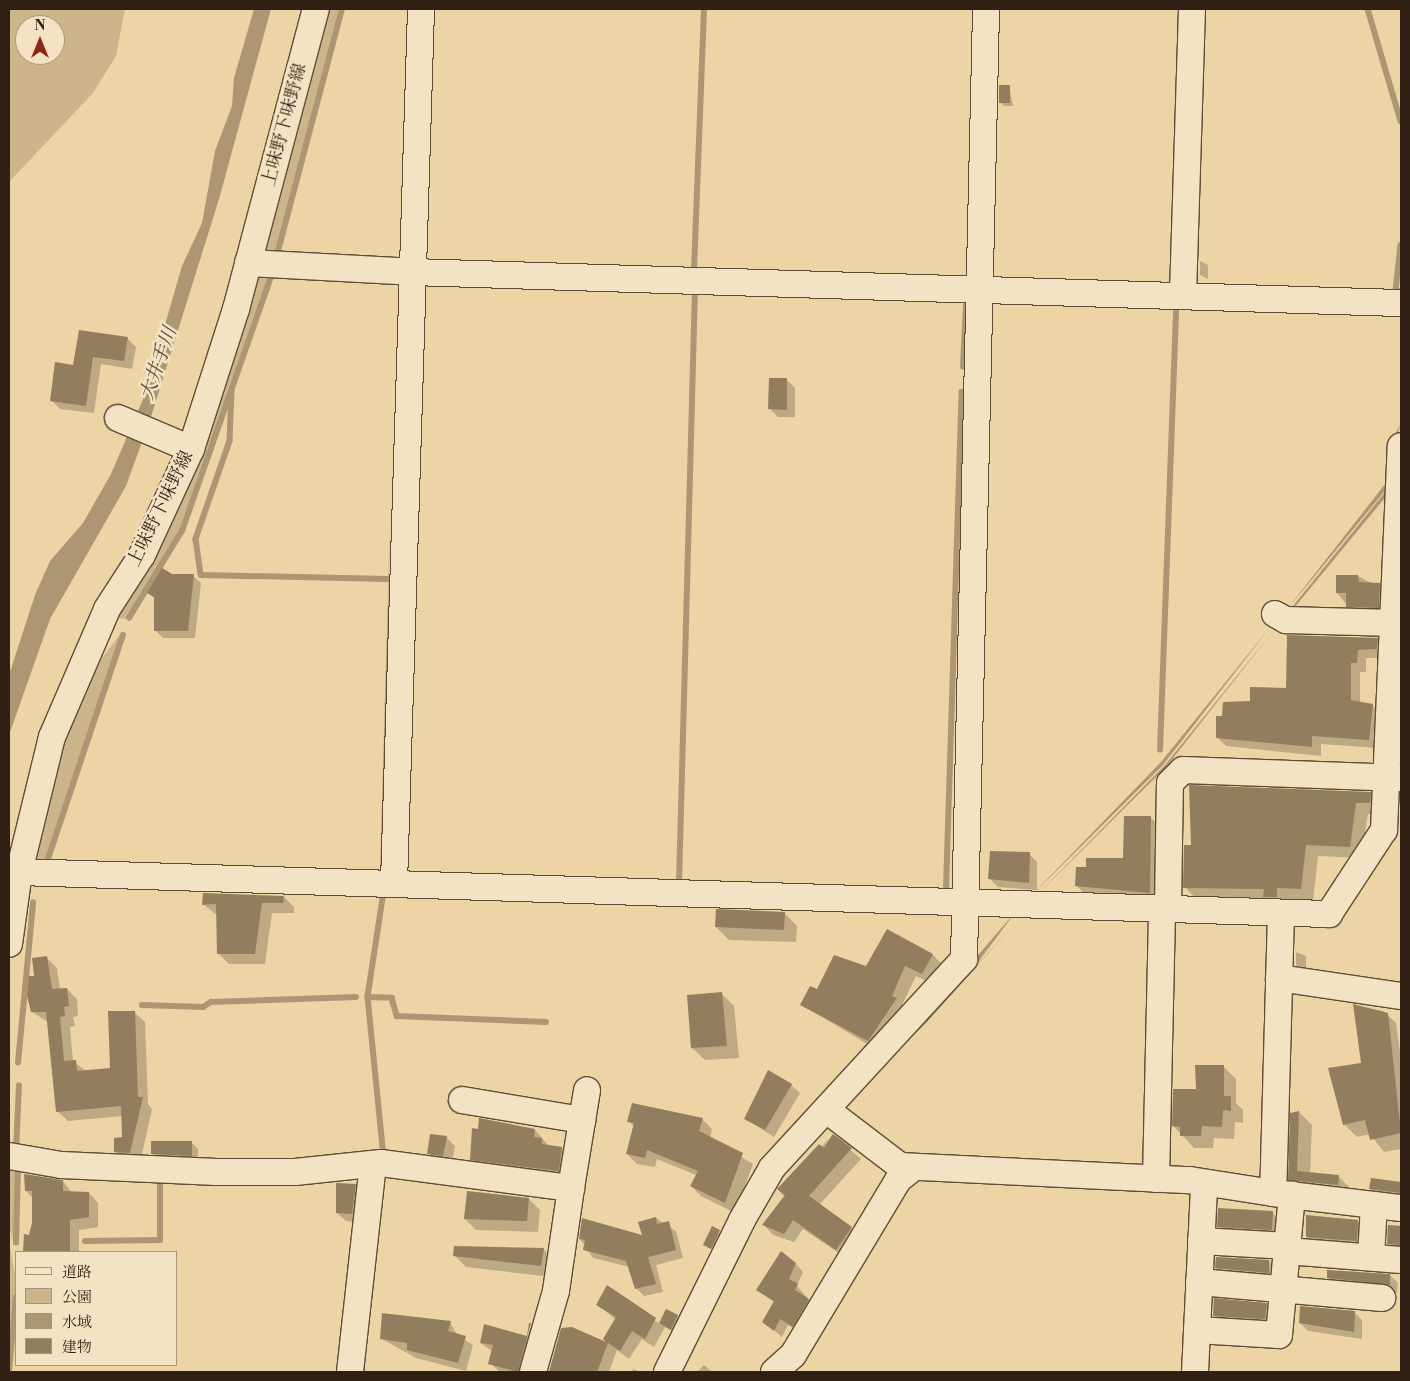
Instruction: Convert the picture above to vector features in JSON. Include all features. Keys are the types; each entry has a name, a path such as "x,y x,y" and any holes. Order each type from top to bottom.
{"street":[{"name":"上味野下味野線","path":"9,943 19,872 52,737 74,680 107,609 142,555 184,446 248,263 316,9"},
{"path":"394,883 420,9"},
{"path":"667,1372 761,1184 788,1149 828,1111 871,1056 964,959 962,903 977,288 986,9"},
{"path":"1183,295 1192,9"},
{"path":"248,263 412,272 977,288 1401,303"},
{"path":"118,418 184,446"},
{"path":"19,872 962,903 1164,907 1329,914 1384,830 1395,777 1395,623 1401,446"},
{"path":"1275,614 1286,620 1395,623"},
{"path":"1156,1179 1164,907 1170,783 1184,770 1395,777"},
{"path":"1197,1330 1280,1335 1287,1248 1282,1194 1281,913"},
{"path":"1280,978 1401,996"},
{"path":"534,1372 556,1291 587,1090"},
{"path":"462,1100 582,1120"},
{"path":"828,1111 900,1166 1156,1179 1401,1208"},
{"path":"9,1156 61,1165 217,1172 373,1165 471,1172 571,1188"},
{"path":"350,1372 373,1165"},
{"path":"774,1372 792,1355 898,1180 913,1168"},
{"path":"1195,1372 1204,1185"},
{"path":"1371,1257 1374,1205"},
{"path":"1201,1241 1401,1260"},
{"path":"1199,1282 1382,1298"}],"green space":[{"path":"9,9 125,9 116,56 93,93 9,182"},
{"path":"319,9 339,9 273,263 262,260"},
{"path":"272,269 179,530 127,619 119,618 98,657 251,279"},
{"path":"122,632 44,869 36,868 32,826 89,675"},
{"path":"17,1159 14,1245 9,1225 9,1160"},
{"path":"9,1243 15,1274 15,1290 9,1357"}],"water":[{"name":"大井手川","path":"254,9 271,9 219,199 150,420 126,486 50,619 9,735 9,675 35,595 50,561 83,523 111,474 144,397 182,266 202,223 215,151 232,106 234,78"},
{"path":"1401,423 1393,447 1393,481 1285,612 1389,479 1389,446"},
{"path":"1390,486 1393,488 1289,614 1288,612"},
{"path":"390,523 383,873 380,873"},
{"path":"1275,621 1163,765 1028,899 1161,762"},
{"path":"1278,625 1166,767 1033,899 1165,765"},
{"path":"1017,910 970,973 1025,912 928,1021 884,1064"}],"building":[{"path":"999,85 1010,85 1010,103 999,103"},
{"path":"79,330 128,337 124,361 93,357 86,406 50,401 55,362 73,365"},
{"path":"769,378 787,378 787,410 768,409"},
{"path":"162,568 172,574 194,574 188,631 154,631 154,597 147,593"},
{"path":"1336,575 1358,575 1359,582 1380,583 1379,608 1346,607 1346,593 1336,593"},
{"path":"1287,635 1378,638 1377,649 1358,650 1357,663 1351,663 1351,700 1373,704 1369,740 1312,736 1312,747 1216,738 1216,716 1222,716 1223,702 1250,701 1250,687 1286,688"},
{"path":"1189,785 1371,792 1370,803 1356,803 1350,847 1306,845 1301,889 1277,888 1277,897 1263,897 1264,889 1183,888 1184,845 1191,845"},
{"path":"1124,816 1151,816 1150,893 1075,886 1076,867 1086,867 1086,858 1123,858"},
{"path":"990,851 1030,852 1029,883 988,879"},
{"path":"203,893 284,896 283,903 262,903 255,954 217,954 216,904 202,905"},
{"path":"716,909 785,912 784,930 715,927"},
{"path":"887,929 933,954 922,974 905,966 892,996 897,998 868,1041 800,1005 810,986 817,989 834,955 866,966"},
{"path":"47,956 52,989 67,988 69,1006 64,1007 65,1016 60,1017 64,1061 76,1060 77,1071 110,1068 108,1011 135,1011 138,1097 143,1097 130,1153 114,1152 114,1138 122,1137 121,1106 56,1112 46,1012 31,1012 27,996 29,976 34,976 32,958"},
{"path":"722,992 727,1046 691,1048 687,995"},
{"path":"1353,1004 1388,1013 1401,1133 1370,1140 1365,1120 1343,1125 1328,1068 1361,1063"},
{"path":"1195,1065 1224,1065 1224,1096 1231,1096 1231,1111 1223,1110 1222,1127 1202,1126 1201,1136 1180,1136 1180,1127 1172,1126 1173,1089 1196,1089"},
{"path":"768,1070 792,1084 765,1130 744,1119"},
{"path":"632,1103 703,1118 699,1131 743,1153 725,1203 690,1186 698,1171 647,1150 645,1158 626,1154 634,1123 627,1122"},
{"path":"1299,1111 1297,1171 1339,1175 1338,1185 1288,1180 1290,1113"},
{"path":"479,1118 535,1129 534,1137 542,1138 542,1144 562,1147 559,1171 470,1160 472,1128 478,1129"},
{"path":"430,1134 447,1136 443,1156 427,1154"},
{"path":"833,1134 852,1148 809,1196 852,1227 836,1250 793,1220 784,1234 762,1225 785,1195 777,1189 819,1144 824,1148"},
{"path":"151,1141 192,1141 192,1156 151,1154"},
{"path":"24,1174 63,1180 63,1191 89,1192 89,1217 70,1220 70,1251 23,1251 24,1234 29,1235 32,1223 32,1191 25,1191"},
{"path":"1371,1178 1401,1182 1401,1193 1369,1189"},
{"path":"336,1183 356,1184 352,1214 336,1213"},
{"path":"467,1191 529,1198 527,1221 464,1219"},
{"path":"1218,1208 1273,1211 1272,1230 1217,1227"},
{"path":"1306,1215 1358,1220 1357,1241 1306,1237"},
{"path":"656,1217 657,1224 669,1221 676,1250 648,1257 656,1284 635,1289 626,1261 583,1250 585,1240 579,1239 582,1218 642,1235 638,1222"},
{"path":"1388,1225 1401,1226 1401,1245 1387,1244"},
{"path":"712,1226 720,1230 711,1249 703,1245"},
{"path":"454,1246 544,1248 541,1266 453,1256"},
{"path":"781,1251 796,1263 789,1279 798,1284 795,1290 809,1299 793,1327 780,1319 774,1331 762,1322 774,1301 756,1290"},
{"path":"1216,1257 1269,1260 1269,1273 1215,1268"},
{"path":"1327,1270 1390,1274 1390,1285 1327,1278"},
{"path":"607,1285 656,1318 645,1339 632,1331 620,1351 608,1343 597,1372 549,1372 561,1328 572,1327 606,1342 603,1339 616,1317 596,1305"},
{"path":"1214,1298 1267,1303 1265,1319 1213,1316"},
{"path":"1300,1306 1355,1311 1354,1332 1299,1323"},
{"path":"666,1309 678,1315 671,1330 659,1323"},
{"path":"382,1313 451,1321 448,1331 466,1336 458,1363 407,1350 407,1343 380,1339"},
{"path":"529,1323 531,1323 518,1372 488,1364 493,1345 480,1343 484,1324 527,1336"}],"waterway":[{"path":"277,255 342,9"},
{"path":"694,270 704,9"},
{"path":"1368,9 1401,121"},
{"path":"1401,245 1396,291 1401,291"},
{"path":"129,618 182,531 270,280"},
{"path":"679,884 695,290"},
{"path":"1160,750 1176,304"},
{"path":"963,367 966,306"},
{"path":"232,391 230,441 196,539 201,575 387,579"},
{"path":"946,889 962,392"},
{"path":"48,859 123,635"},
{"path":"384,892 368,997 384,1157"},
{"path":"18,1063 33,903"},
{"path":"142,1005 203,1007 211,1002 356,997"},
{"path":"368,997 392,998 397,1016 546,1022"},
{"path":"16,1151 19,1086"},
{"path":"16,1243 18,1165"},
{"path":"85,1241 160,1240 160,1181 164,1181"},
{"path":"9,1372 15,1308"}]}
